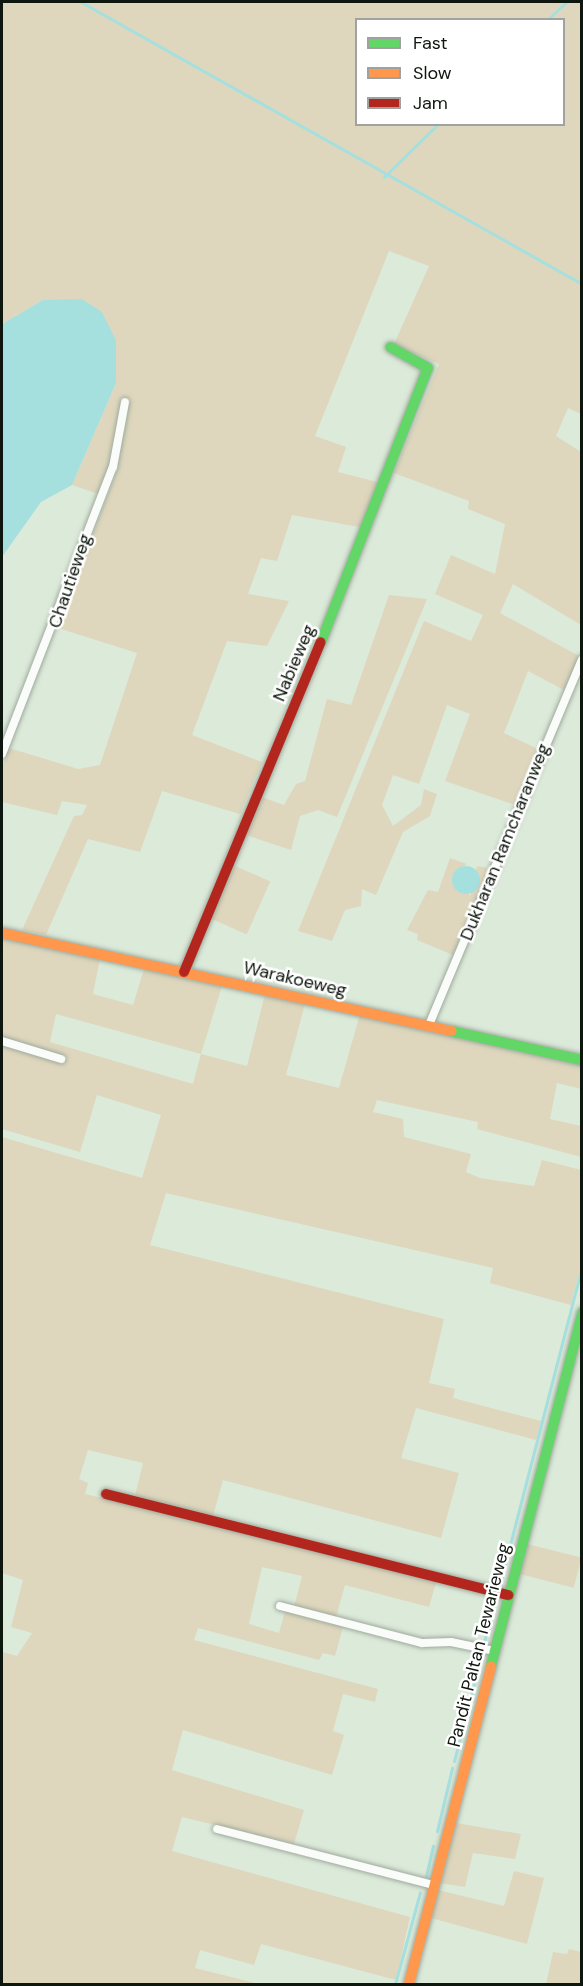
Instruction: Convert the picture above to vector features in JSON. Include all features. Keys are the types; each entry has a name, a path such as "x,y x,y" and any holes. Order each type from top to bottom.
{"street":[{"name":"Nabieweg","path":"184,972 384,491 428,366 390,347"},
{"name":"Chautieweg","path":"2,754 113,467 125,402"},
{"name":"Dukharan Ramcharanweg","path":"429,1025 582,660"},
{"name":"Warakoeweg","path":"2,933 582,1060"},
{"path":"2,1041 61,1059"},
{"name":"Pandit Paltan Tewarieweg","path":"409,1984 582,1313"},
{"path":"106,1494 508,1595"},
{"path":"280,1606 422,1643 451,1642 495,1652"},
{"path":"217,1828 434,1885"}],"shaded area":[{"path":"2,2 581,2 581,414 568,408 556,436 581,452 581,625 513,584 500,613 579,656 564,690 528,671 504,733 538,749 515,805 445,781 470,714 447,705 419,784 393,775 382,805 393,826 421,805 424,789 437,794 430,816 403,832 376,895 362,889 361,906 345,910 332,941 298,931 424,621 471,641 483,615 435,594 451,555 495,574 505,524 468,509 469,501 394,473 439,364 394,344 429,266 389,251 315,436 346,447 338,472 381,483 365,528 292,515 277,561 261,558 248,594 289,601 267,646 227,641 192,735 262,762 240,814 162,791 140,852 88,839 46,935 22,930 74,816 82,815 87,805 62,801 57,815 2,802 2,766 9,748 78,769 100,765 137,653 58,628 118,468 128,400 121,400 110,467 98,494 72,485 116,383 43,300 2,324"},
{"path":"389,595 427,599 337,817 318,810 300,816 291,850 243,834 259,796 284,805 296,784 305,781 327,699 351,705"},
{"path":"450,858 467,864 457,871 470,896 477,866 489,868 453,955 417,940 418,934 407,930 428,890 438,892"},
{"path":"231,864 270,881 247,934 207,917"},
{"path":"2,937 100,959 93,994 133,1005 144,969 222,986 201,1054 247,1066 265,994 305,1004 286,1075 339,1088 360,1014 581,1064 581,1089 557,1083 550,1119 581,1126 581,1157 477,1129 478,1122 377,1100 373,1112 403,1119 404,1137 471,1154 466,1172 480,1178 534,1186 542,1160 581,1170 581,1265 571,1305 490,1283 493,1268 166,1193 150,1245 444,1319 429,1383 455,1389 453,1398 541,1421 536,1440 416,1408 401,1458 459,1473 441,1538 223,1480 213,1516 135,1496 143,1463 88,1450 79,1479 88,1483 85,1494 437,1579 429,1607 345,1585 336,1617 294,1607 302,1576 262,1567 249,1624 279,1633 285,1611 343,1627 335,1656 323,1653 319,1660 198,1628 194,1640 378,1689 375,1702 343,1694 333,1731 344,1735 332,1775 183,1730 172,1770 304,1810 294,1844 182,1817 172,1851 410,1917 396,1980 261,1944 254,1965 200,1950 195,1968 259,1984 2,1984 2,1652 17,1656 32,1633 11,1627 23,1580 2,1573 2,1137 142,1178 161,1115 97,1095 80,1152 2,1129","holes":["56,1014 201,1054 193,1084 50,1042"]},
{"path":"527,1544 581,1558 574,1588 520,1574"},
{"path":"456,1823 521,1834 515,1859 473,1853 465,1887 440,1883"},
{"path":"514,1871 544,1878 527,1944 431,1918 438,1890 504,1906"},
{"path":"569,1949 581,1952 581,1984 546,1984 553,1952 567,1954"}],"water":[{"path":"82,299 102,312 116,340 116,383 72,485 41,502 2,557 2,324 43,300"},
{"path":"466,866 476,870 480,880 476,890 466,894 456,890 452,880 456,870"}],"waterway":[{"path":"81,2 582,284"},
{"path":"549,18 566,2"},
{"path":"384,177 436,126"},
{"path":"499,1587 582,1265"},
{"path":"484,1642 494,1604"},
{"path":"454,1761 481,1656"},
{"path":"437,1831 452,1768"},
{"path":"426,1876 433,1846"},
{"path":"395,1984 420,1892"}],"traffic: fast":[{"path":"321,642 428,368 390,347"},
{"path":"451,1031 582,1060"},
{"path":"491,1666 582,1313"}],"traffic: slow":[{"path":"2,933 451,1031"},
{"path":"409,1984 491,1666"}],"traffic: jam":[{"path":"184,972 321,642"},
{"path":"106,1494 509,1595"}]}
